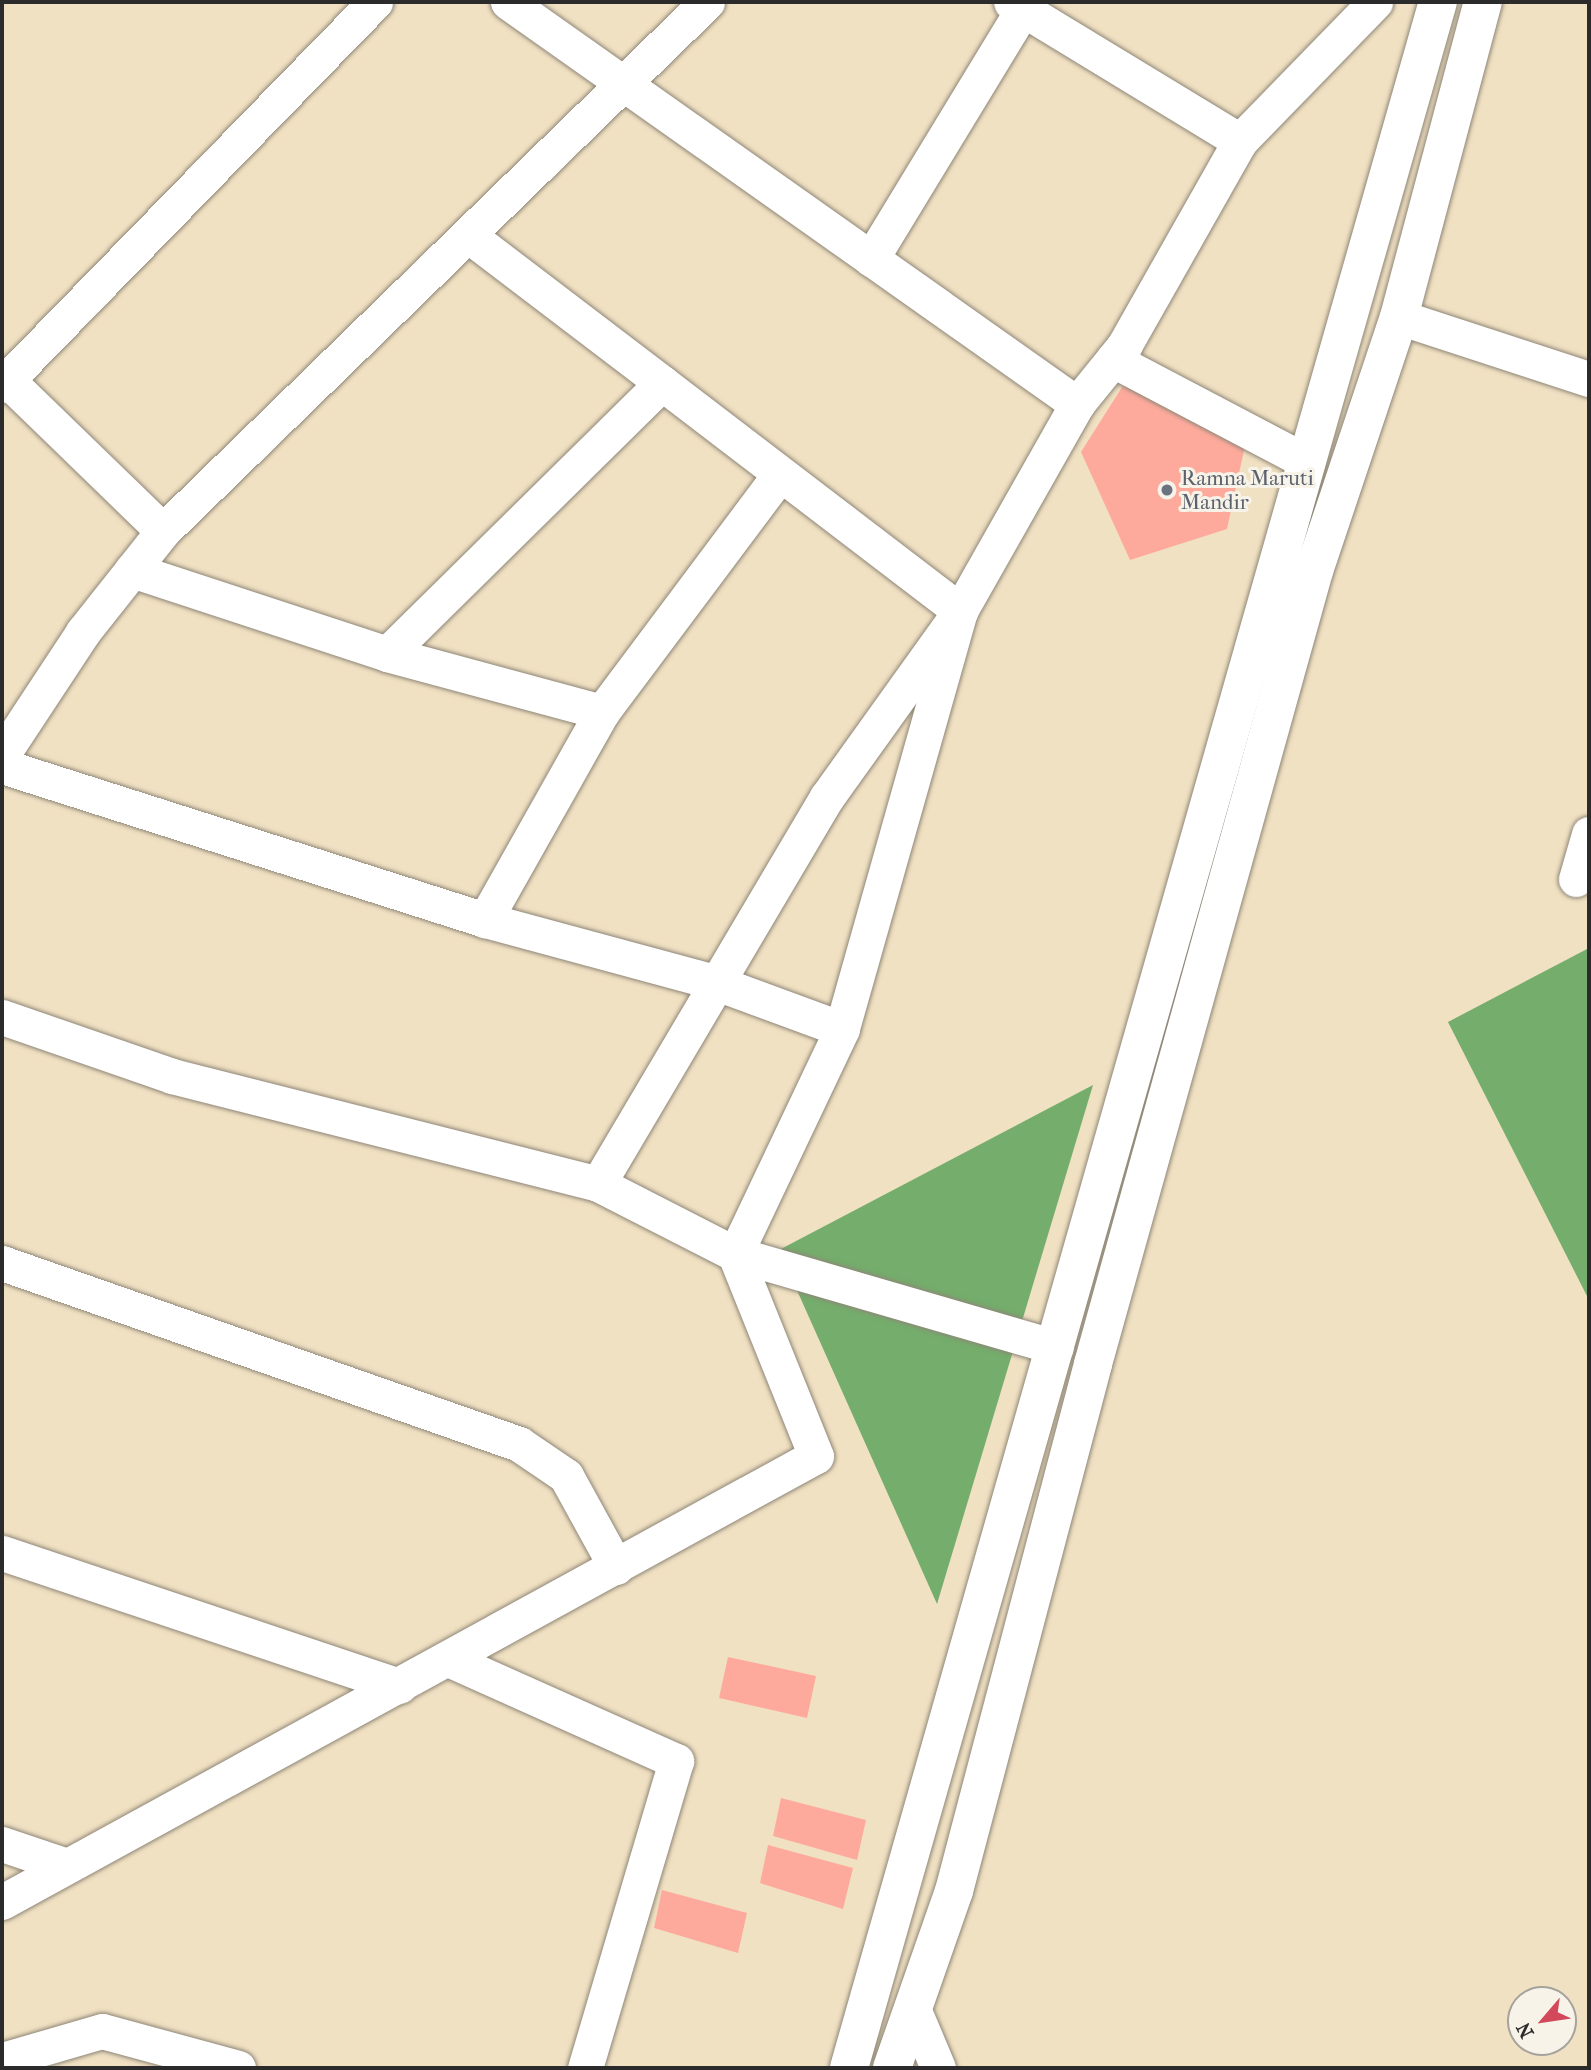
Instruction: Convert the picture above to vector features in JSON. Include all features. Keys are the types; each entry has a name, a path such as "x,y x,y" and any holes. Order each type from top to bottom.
{"street":[{"path":"163,531 3,380 375,2"},
{"path":"508,2 1077,404"},
{"path":"2,755 83,632 163,531 707,2"},
{"path":"598,1184 714,982 827,797 960,611 1077,404 1113,360 1240,141 1375,2"},
{"path":"849,2068 1438,2"},
{"path":"892,2068 954,1891 1093,1364 1314,571 1399,317 1483,2"},
{"path":"871,259 1017,5 1240,141"},
{"path":"468,235 960,611"},
{"path":"1399,317 1589,379"},
{"path":"1113,360 1307,462"},
{"path":"387,654 662,383"},
{"path":"485,920 602,712 780,474"},
{"path":"132,570 387,654 602,712"},
{"path":"2,1902 64,1865 399,1686 816,1456 735,1254 842,1029 960,611"},
{"path":"2,766 485,920 714,982 842,1029"},
{"path":"1576,879 1589,834"},
{"path":"2,1017 172,1076 598,1184 735,1254 1056,1347"},
{"path":"2,1263 519,1444 566,1476 616,1567"},
{"path":"2,1553 399,1686"},
{"path":"448,1659 676,1761 585,2068"},
{"path":"2,1844 64,1865"},
{"path":"912,2006 938,2068"},
{"path":"2,2060 103,2031 239,2068"}],"green space":[{"path":"1589,948 1589,1300 1448,1022"},
{"path":"1093,1085 937,1604 779,1250"}],"building":[{"name":"Ramna Maruti Mandir","path":"1124,384 1246,441 1227,529 1130,560 1081,452"},
{"path":"728,1657 816,1676 807,1718 719,1698"},
{"path":"781,1798 866,1820 857,1860 773,1836"},
{"path":"768,1845 853,1868 843,1909 760,1883"},
{"path":"662,1890 747,1913 738,1953 654,1928"}],"place":[{"name":"Ramna Maruti Mandir","path":"1167,490"}]}
